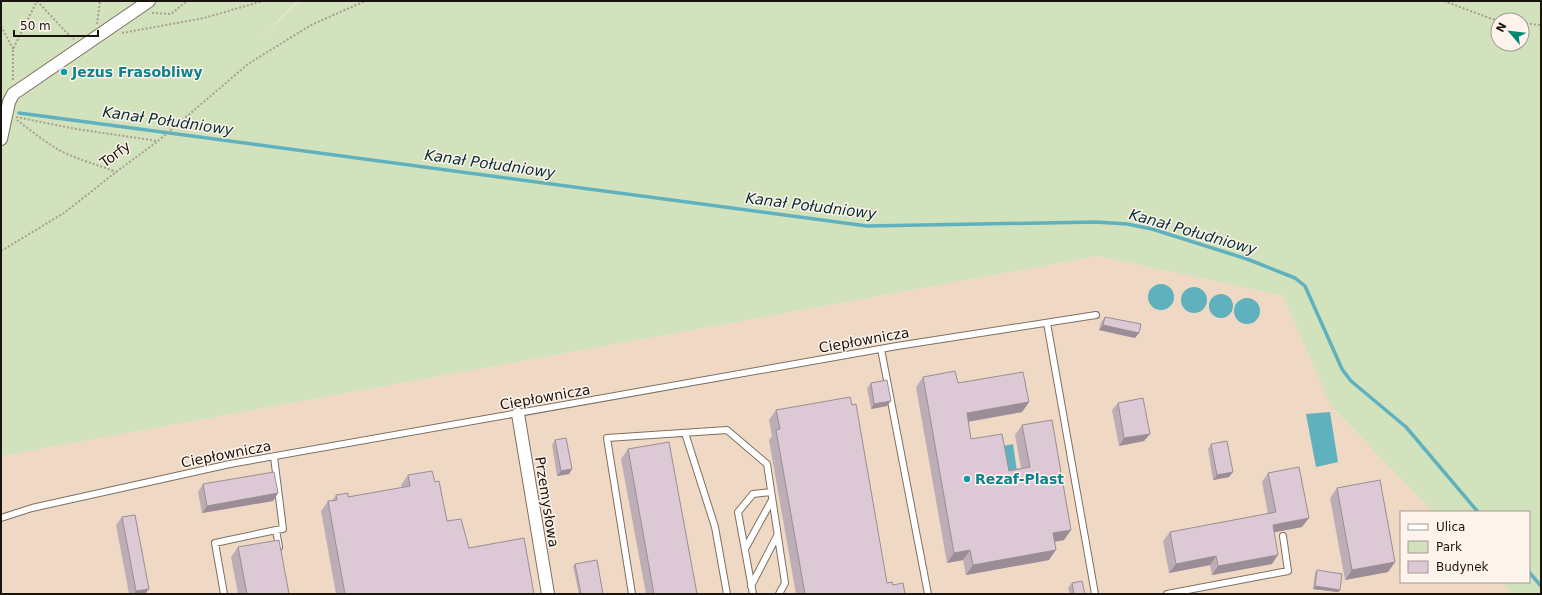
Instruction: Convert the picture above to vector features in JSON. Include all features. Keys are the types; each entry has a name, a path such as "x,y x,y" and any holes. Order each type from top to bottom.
{"street":[{"path":"1,139 11,98 149,1"},
{"name":"Przemysłowa","path":"518,414 548,594"}],"lane":[{"name":"Ciepłownicza","path":"1,518 32,508 230,464 881,349 1096,315"},
{"path":"1047,323 1095,594"},
{"path":"881,349 928,594"},
{"path":"632,594 608,438 727,430 767,464 784,583 779,594"},
{"path":"686,432 715,527 727,594"},
{"path":"224,594 215,543 283,529 274,457"},
{"path":"753,594 738,512 753,494 771,492"},
{"path":"745,549 772,500"},
{"path":"276,530 280,552"},
{"path":"751,586 778,535"},
{"path":"1167,594 1288,571 1283,536"}],"path":[{"path":"11,98 13,49 37,1 68,34 89,42 100,1"},
{"path":"134,12 170,14 187,1"},
{"path":"119,34 204,18 263,1"},
{"name":"Torfy","path":"1,250 64,213 158,141 248,64 311,25 365,1"},
{"path":"1444,1 1490,17"},
{"path":"1530,24 1541,25"},
{"path":"1,26 13,49"},
{"path":"116,172 70,156 13,117 76,129 158,141"}],"shaded area":[{"path":"1098,256 1283,296 1331,406 1432,511 1400,511 1400,583 1502,583 1512,594 1,594 1,456"}],"green space":[{"path":"1,1 297,1 258,42 299,1 1541,1 1541,594 1512,594 1502,583 1530,583 1530,511 1432,511 1331,406 1283,296 1098,256 1,456"}],"water":[{"path":"1161,284 1170,288 1174,297 1170,306 1161,310 1152,306 1148,297 1152,288"},
{"path":"1194,287 1203,291 1207,300 1203,309 1194,313 1185,309 1181,300 1185,291"},
{"path":"1221,294 1230,297 1233,306 1230,315 1221,318 1212,315 1209,306 1212,297"},
{"path":"1247,298 1256,302 1260,311 1256,320 1247,324 1238,320 1234,311 1238,302"},
{"path":"1330,412 1338,462 1316,467 1306,414"},
{"path":"1013,444 1017,471 1007,473 1003,446"}],"building":[{"path":"1105,317 1141,324 1139,333 1103,325"},
{"name":"Rezaf-Plast","path":"955,371 958,383 1023,372 1029,402 967,413 971,439 1002,434 1009,471 1030,467 1022,425 1052,420 1071,530 1053,533 1056,550 973,565 970,550 954,553 923,377"},
{"path":"887,380 891,401 874,404 871,383"},
{"path":"850,397 852,405 856,404 887,583 892,582 893,585 903,583 905,594 805,594 776,430 780,429 776,410"},
{"path":"1143,398 1150,434 1124,438 1118,403"},
{"path":"566,438 572,469 561,471 555,440"},
{"path":"1227,441 1233,472 1217,475 1211,444"},
{"path":"669,442 697,594 654,594 628,449"},
{"path":"1299,467 1309,518 1273,525 1278,555 1218,566 1216,556 1176,564 1170,532 1276,512 1268,473"},
{"path":"432,471 435,482 439,481 447,521 461,519 469,548 524,538 534,594 345,594 328,501 337,500 336,495 348,493 348,497 410,486 408,475"},
{"path":"274,472 278,493 207,506 203,484"},
{"path":"1380,480 1395,562 1352,570 1337,488"},
{"path":"135,515 149,589 136,591 122,517"},
{"path":"279,540 289,594 247,594 238,547"},
{"path":"597,560 603,594 581,594 575,564"},
{"path":"1317,570 1342,574 1340,590 1315,586"},
{"path":"1082,581 1085,594 1074,594 1072,583"}],"waterway":[{"name":"Kanał Południowy","path":"19,113 867,226 1095,222 1127,224 1152,229 1247,259 1295,278 1305,286 1342,369 1351,381 1406,427 1477,511"},
{"name":"Kanał Południowy","path":"1530,573 1541,586"}],"place":[{"name":"Jezus Frasobliwy","path":"64,72"},
{"name":"Rezaf-Plast","path":"967,479"}]}
